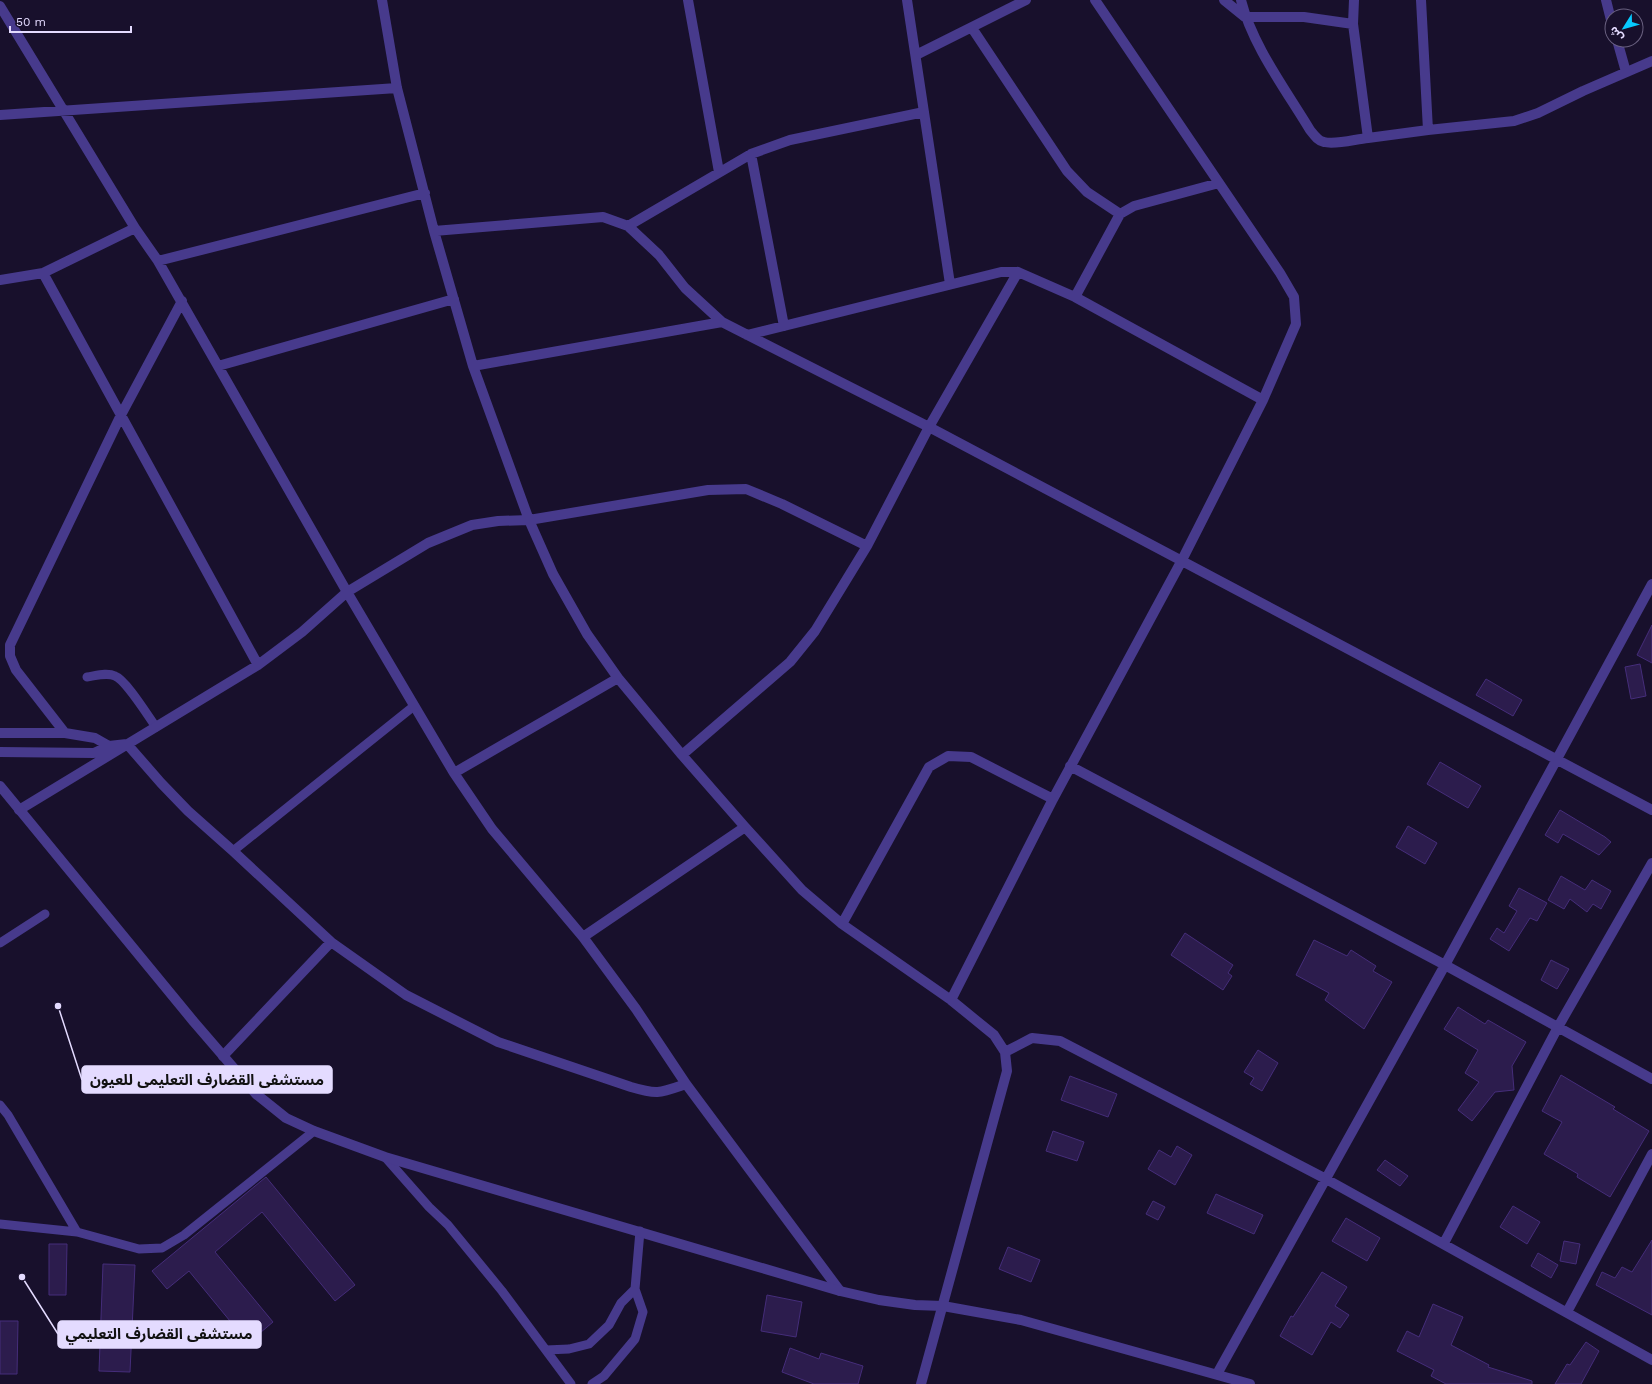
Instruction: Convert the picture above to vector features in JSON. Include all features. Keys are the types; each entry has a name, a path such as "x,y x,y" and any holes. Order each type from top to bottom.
{"street":[{"path":"382,0 398,88 434,231 473,366 529,520 553,574 587,634 618,678 682,755 802,890 842,924 951,1000 994,1035 1005,1052 1008,1071 921,1384"},
{"path":"688,0 719,172"},
{"path":"907,0 950,284"},
{"path":"916,55 1026,0"},
{"path":"951,1000 1070,766 1181,562 1263,400 1296,324 1294,297 1280,273 1096,0"},
{"path":"1224,0 1245,17 1304,17 1353,24"},
{"path":"1241,0 1245,17 1268,60 1310,130 1317,138 1324,142 1333,143 1428,130 1514,121 1538,113 1583,91 1652,61"},
{"path":"1354,0 1353,24 1368,138"},
{"path":"1421,0 1428,130"},
{"path":"0,6 135,228 158,261 182,301 347,592 454,773 492,829 583,937 636,1009 686,1084 840,1291"},
{"path":"972,28 1067,171 1087,192 1120,214"},
{"path":"1619,48 1626,72"},
{"path":"0,115 398,88"},
{"path":"628,226 751,154 790,140 924,112"},
{"path":"751,154 784,326"},
{"path":"1075,297 1120,214 1134,206 1219,183"},
{"path":"158,261 425,193"},
{"path":"434,231 603,217 628,226 659,255 685,288 722,322 929,427 1181,562 1652,810"},
{"path":"0,280 42,273 135,228"},
{"path":"747,335 1001,272 1018,272 1075,297 1263,400"},
{"path":"682,755 790,662 815,631 868,546 929,427 1018,272"},
{"path":"42,273 258,665"},
{"path":"218,366 454,299"},
{"path":"65,733 16,670 10,656 10,645 121,415 182,301"},
{"path":"473,366 722,322"},
{"path":"19,810 258,665 302,632 347,592 428,543 472,525 498,521 529,520 708,490 746,489 782,504 868,546"},
{"path":"1217,1374 1445,965 1652,584"},
{"path":"454,773 618,678"},
{"path":"0,733 65,733 95,738 109,746"},
{"path":"127,744 188,811 331,942 406,995 498,1042 651,1093 662,1092 686,1084"},
{"path":"0,752 94,753 109,746 127,744"},
{"path":"842,924 929,767 948,756 971,757 1053,799"},
{"path":"1070,766 1445,965 1652,1079"},
{"path":"0,786 223,1056 256,1094 286,1118 314,1131 385,1157 840,1291 880,1300 915,1305 943,1306 1021,1320 1250,1384"},
{"path":"583,937 745,827"},
{"path":"1444,1243 1558,1026 1652,863"},
{"path":"223,1056 331,942"},
{"path":"1005,1052 1032,1038 1060,1041 1326,1179 1444,1243 1652,1360"},
{"path":"1567,1312 1652,1154"}],"lane":[{"path":"87,677 115,675 123,682 156,727"},
{"path":"233,851 414,706"},
{"path":"0,943 45,914"},
{"path":"0,1105 77,1232"},
{"path":"0,1224 77,1232 139,1249 162,1248 184,1235 314,1131"},
{"path":"385,1157 429,1207 448,1225 502,1291 571,1384"},
{"path":"592,1384 604,1376 635,1339 643,1312 635,1289 640,1231"},
{"path":"546,1350 569,1349 589,1344 609,1325 621,1303 635,1289"}],"building":[{"path":"1652,625 1652,663 1637,655"},
{"path":"1640,664 1646,696 1631,699 1625,667"},
{"path":"1486,679 1522,700 1513,716 1476,695"},
{"path":"1440,762 1481,786 1468,808 1427,784"},
{"path":"1560,810 1611,842 1599,855 1563,834 1558,843 1545,835"},
{"path":"1408,826 1437,843 1425,864 1396,847"},
{"path":"1561,876 1585,890 1592,880 1611,891 1601,909 1593,904 1587,912 1570,899 1564,909 1548,900"},
{"path":"1519,888 1547,903 1537,921 1530,918 1509,951 1490,939 1497,928 1504,933 1517,911 1509,906"},
{"path":"1185,933 1233,965 1228,973 1232,976 1223,990 1171,955"},
{"path":"1314,940 1347,956 1351,950 1376,966 1373,971 1392,982 1364,1029 1325,1000 1329,993 1296,975"},
{"path":"1551,960 1569,969 1557,989 1541,980"},
{"path":"1458,1007 1485,1024 1488,1020 1526,1042 1512,1066 1514,1090 1495,1092 1472,1121 1458,1110 1479,1082 1465,1073 1478,1050 1444,1029"},
{"path":"1258,1050 1278,1063 1262,1091 1250,1084 1254,1078 1244,1072"},
{"path":"1561,1075 1615,1107 1613,1109 1649,1131 1610,1197 1577,1177 1578,1174 1544,1154 1562,1122 1542,1111"},
{"path":"1070,1076 1117,1094 1108,1117 1061,1100"},
{"path":"1053,1131 1084,1142 1077,1161 1046,1151"},
{"path":"1177,1146 1192,1155 1175,1185 1148,1169 1159,1150 1171,1157"},
{"path":"1385,1160 1408,1176 1400,1186 1377,1170"},
{"path":"266,1177 355,1285 335,1301 262,1212 215,1252 273,1322 248,1343 189,1271 167,1289 152,1271"},
{"path":"1216,1194 1263,1215 1254,1234 1207,1213"},
{"path":"1153,1201 1165,1207 1158,1220 1146,1214"},
{"path":"1513,1206 1540,1222 1527,1244 1500,1227"},
{"path":"1346,1218 1380,1238 1367,1261 1332,1241"},
{"path":"1652,1240 1652,1315 1596,1285 1602,1272 1615,1278 1622,1267 1632,1272"},
{"path":"1564,1241 1580,1244 1576,1264 1560,1261"},
{"path":"49,1244 67,1244 66,1295 49,1295"},
{"path":"1008,1247 1040,1260 1031,1282 999,1269"},
{"path":"1538,1253 1558,1265 1551,1278 1531,1266"},
{"path":"103,1264 135,1265 130,1372 99,1371"},
{"path":"1322,1272 1347,1287 1335,1306 1349,1315 1340,1328 1331,1322 1312,1355 1280,1336 1291,1316 1293,1317"},
{"path":"767,1295 802,1302 796,1337 761,1331"},
{"path":"1433,1304 1463,1317 1451,1345 1489,1365 1488,1367 1532,1381 1532,1384 1446,1384 1431,1376 1434,1370 1397,1351 1407,1331 1419,1337"},
{"path":"0,1321 18,1321 17,1374 0,1374"},
{"path":"1586,1342 1599,1351 1581,1384 1555,1384 1567,1364 1570,1365"},
{"path":"790,1348 819,1359 821,1353 863,1366 858,1384 814,1384 782,1372"}],"place":[{"name":"مستشفى القضارف التعليمى للعيون","path":"58,1006"},
{"name":"مستشفى القضارف التعليمي","path":"22,1277"}]}
